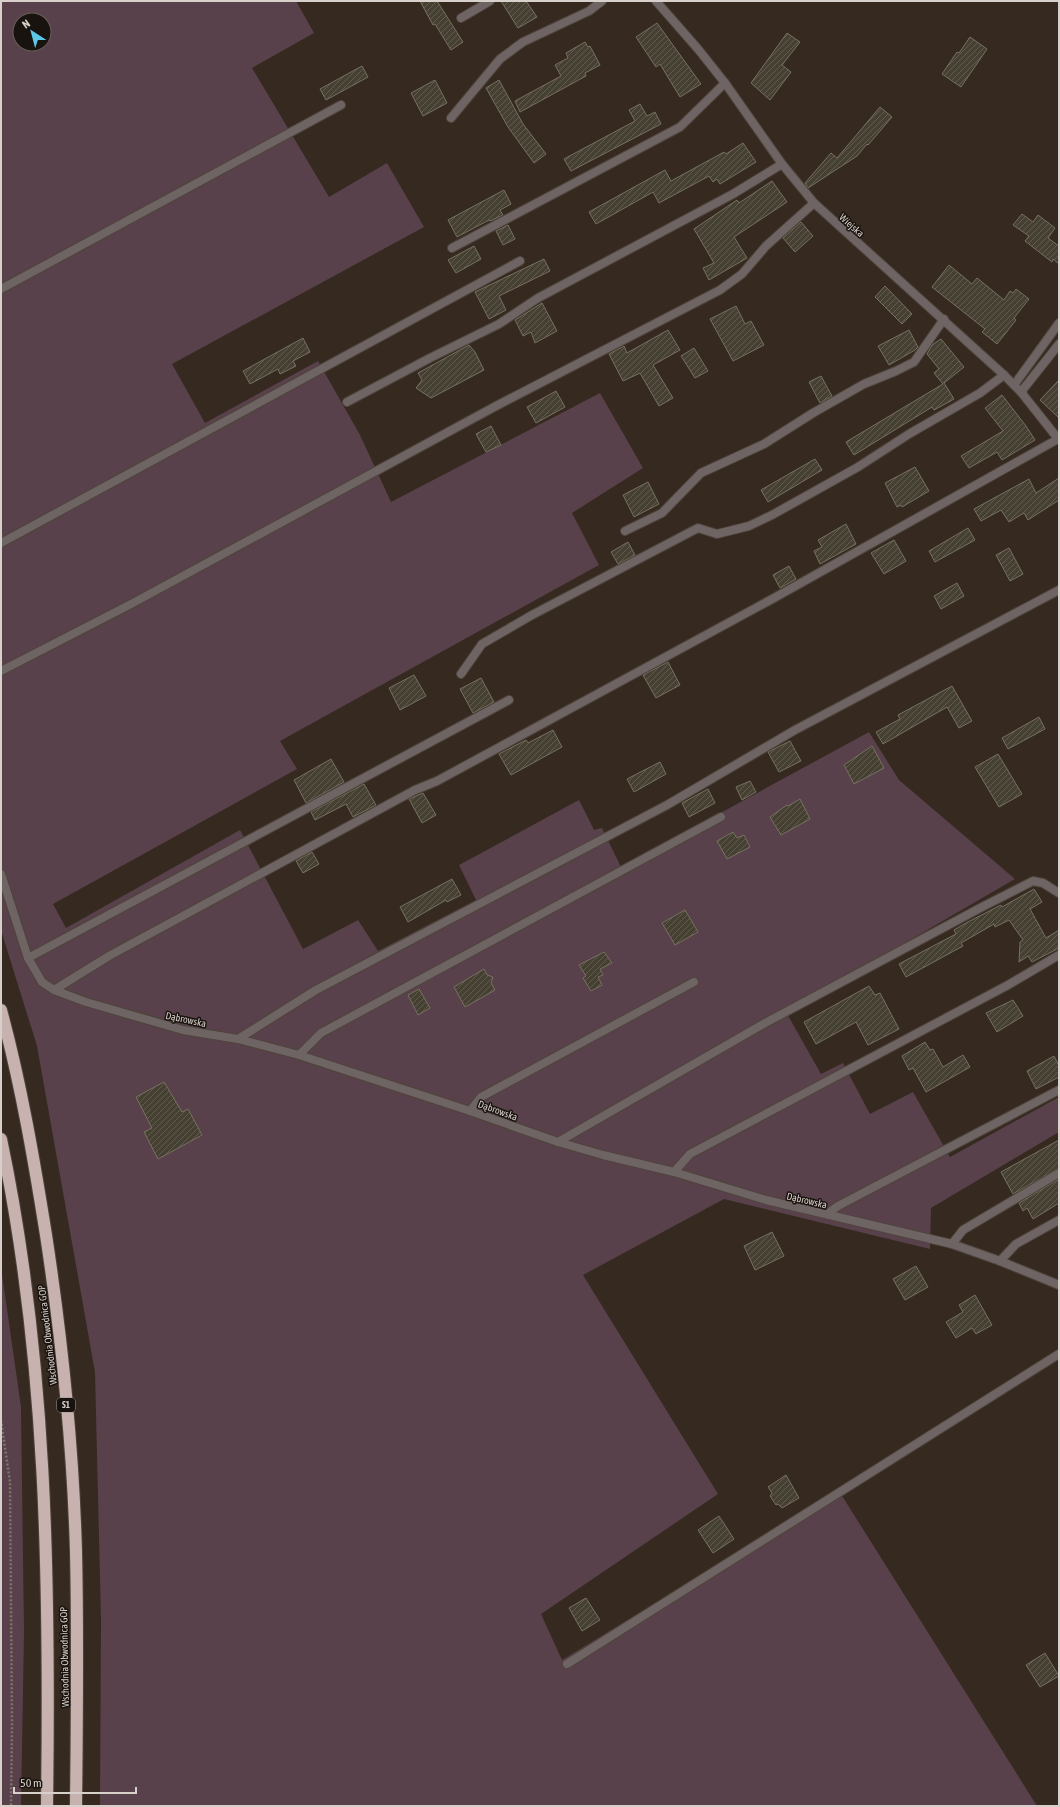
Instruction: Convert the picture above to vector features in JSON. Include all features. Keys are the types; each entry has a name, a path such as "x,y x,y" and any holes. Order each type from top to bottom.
{"highway":[{"name":"Wschodnia Obwodnica GOP","path":"1,1010 18,1083 39,1188 52,1276 64,1375 76,1551 76,1806"},
{"name":"Wschodnia Obwodnica GOP","path":"1,1139 10,1184 30,1320 41,1426 45,1499 48,1723 47,1806"}],"street":[{"path":"461,18 490,1"},
{"path":"451,118 500,59 522,42 589,11 602,1"},
{"name":"Wiejska","path":"656,1 672,18 725,83 782,164 814,203 944,319 1004,375 1021,392 1058,440"},
{"path":"452,248 680,127 725,83"},
{"path":"1,289 341,106"},
{"path":"347,402 430,358 499,324 538,298 733,194 782,164"},
{"path":"1,671 133,603 496,406 720,290 742,274 766,246 814,203"},
{"path":"1,543 520,261"},
{"path":"625,531 662,513 701,473 764,444 813,413 864,384 914,362 944,319"},
{"path":"1014,385 1059,324"},
{"path":"1021,392 1059,344"},
{"path":"461,674 482,644 532,614 698,528 717,534 749,526 772,515 858,467 909,434 980,393 1004,375"},
{"path":"54,990 109,956 415,790 437,781 774,598 1058,440"},
{"path":"238,1039 316,990 667,805 795,730 1059,590"},
{"path":"28,958 509,700"},
{"path":"299,1055 321,1033 721,817"},
{"name":"Dąbrowska","path":"1,874 28,958 42,982 54,990 86,1002 182,1030 238,1039 299,1055 470,1111 558,1142 674,1172 766,1200 952,1244 1000,1261 1059,1285"},
{"path":"558,1142 767,1022 988,903 1033,881 1043,883 1059,893"},
{"path":"674,1172 690,1154 1008,985 1059,955"},
{"path":"470,1111 481,1097 694,982"},
{"path":"827,1214 838,1206 1059,1090"},
{"path":"952,1244 963,1230 1059,1173"},
{"path":"1000,1261 1016,1244 1059,1220"},
{"path":"567,1664 1059,1354"}],"path":[{"path":"1,1420 10,1482 12,1717 11,1806"}],"shaded area":[{"path":"1,1 296,1 314,33 252,68 329,197 387,163 424,227 172,364 205,423 318,361 360,435 391,502 600,393 643,468 572,513 599,565 280,741 297,769 53,904 66,928 240,830 303,949 358,920 378,951 476,900 459,865 579,800 594,830 602,828 621,867 869,732 899,780 1015,879 786,1012 821,1074 843,1063 870,1114 913,1092 950,1157 1059,1097 1059,1132 931,1208 930,1249 724,1199 583,1275 718,1494 541,1614 562,1660 839,1491 1037,1806 100,1806 101,1619 95,1372 37,1046 1,930"},
{"path":"1,1267 21,1407 24,1632 21,1806 1,1806"}],"building":[{"path":"420,1 437,1 463,42 451,50 435,24 433,25"},
{"path":"501,1 526,1 537,17 518,28"},
{"path":"657,23 701,84 680,97 660,64 656,67 636,37"},
{"path":"787,33 800,42 782,65 791,72 770,100 751,83"},
{"path":"970,37 987,49 961,87 942,74 957,52 959,53"},
{"path":"585,42 588,47 590,46 600,65 585,73 586,76 520,112 515,101 561,76 555,65 568,58 566,53"},
{"path":"362,66 368,77 326,100 320,89"},
{"path":"435,80 447,103 423,116 411,93"},
{"path":"499,80 523,124 546,154 534,163 508,127 486,88"},
{"path":"640,104 647,116 655,112 661,124 571,171 564,159 635,121 629,110"},
{"path":"880,107 892,117 868,145 867,144 857,156 808,188 805,183 831,153 837,158"},
{"path":"743,143 756,162 720,184 717,179 713,182 709,176 659,203 653,192 596,224 589,212 665,170 671,181 724,152 726,154"},
{"path":"772,181 787,202 734,237 747,258 709,280 703,268 714,263 694,229 737,200 739,203"},
{"path":"504,190 511,204 500,210 503,215 490,221 489,220 457,237 448,220"},
{"path":"1022,214 1033,222 1038,215 1055,228 1048,238 1059,246 1059,264 1053,259 1052,262 1025,241 1029,236 1013,225"},
{"path":"801,222 813,236 795,252 783,238"},
{"path":"508,225 515,239 503,245 496,231"},
{"path":"474,246 481,259 456,273 448,260"},
{"path":"544,259 550,271 499,296 506,310 489,319 475,292"},
{"path":"949,265 972,284 977,278 1004,300 1010,291 1013,293 1016,289 1029,299 1014,318 1016,320 997,344 982,332 985,329 932,287"},
{"path":"885,286 912,314 902,324 875,297"},
{"path":"542,303 557,331 535,343 531,332 523,336 515,320"},
{"path":"736,306 745,324 751,321 764,345 733,361 710,319"},
{"path":"668,330 680,350 653,365 673,398 659,406 640,373 623,381 609,354 624,346 627,353"},
{"path":"909,330 918,347 889,365 878,346"},
{"path":"303,338 310,352 293,361 296,366 280,374 278,369 250,384 243,371"},
{"path":"941,339 964,367 944,383 954,399 934,410 932,407 854,455 846,442 943,384 934,373 939,369 927,354 932,345"},
{"path":"469,345 475,352 484,370 431,398 416,388 422,380 418,373"},
{"path":"694,348 708,371 695,378 681,356"},
{"path":"821,376 832,396 820,403 809,382"},
{"path":"1059,380 1059,418 1040,400"},
{"path":"556,391 565,407 536,423 527,407"},
{"path":"1002,395 1035,440 1002,460 997,452 969,468 961,456 1003,431 985,408"},
{"path":"491,426 501,445 486,452 476,434"},
{"path":"815,459 822,470 768,502 761,490"},
{"path":"915,467 929,491 902,507 901,505 897,507 885,483"},
{"path":"1059,478 1059,500 1028,520 1024,513 1009,522 1001,510 981,521 974,509 1029,479 1036,493"},
{"path":"648,482 659,504 634,517 623,495"},
{"path":"846,524 856,544 820,564 814,551 822,547 818,540"},
{"path":"968,528 975,540 935,562 929,551"},
{"path":"894,540 906,561 884,574 871,553"},
{"path":"628,542 635,555 618,564 611,552"},
{"path":"1009,548 1023,574 1010,581 996,555"},
{"path":"789,566 796,579 780,588 773,575"},
{"path":"957,583 964,596 941,609 934,596"},
{"path":"668,662 680,685 656,698 643,675"},
{"path":"414,675 426,696 400,710 389,688"},
{"path":"481,678 494,702 473,713 460,689"},
{"path":"952,686 972,721 959,728 947,707 883,744 876,732 900,719 898,715"},
{"path":"1039,717 1045,729 1008,749 1002,738"},
{"path":"553,730 562,747 511,775 499,754 526,740 528,743"},
{"path":"790,741 801,761 779,772 768,752"},
{"path":"872,746 884,768 854,784 844,765"},
{"path":"998,754 1022,794 999,807 975,767"},
{"path":"331,759 344,782 306,803 294,780"},
{"path":"660,762 666,774 634,792 627,779"},
{"path":"750,781 756,792 742,800 736,787"},
{"path":"364,784 376,805 353,817 346,804 315,820 311,812"},
{"path":"708,789 715,803 689,817 682,803"},
{"path":"423,793 436,815 422,823 409,799"},
{"path":"800,799 810,819 781,835 770,817 787,805 788,806"},
{"path":"733,832 737,838 744,835 750,847 727,859 717,841"},
{"path":"312,852 319,864 303,873 296,861"},
{"path":"452,879 461,895 447,902 446,900 408,922 400,907"},
{"path":"1034,889 1042,902 1030,909 1046,938 1059,930 1059,948 1032,962 1028,956 1019,962 1020,942 1023,940 1009,920 995,927 994,924 961,943 963,946 906,977 899,964 956,934 954,930 966,923 1001,905 1002,907"},
{"path":"685,910 698,932 675,945 662,923"},
{"path":"604,952 612,963 600,969 603,975 598,977 602,985 591,991 583,978 586,976 579,965"},
{"path":"484,969 487,975 493,977 491,983 495,990 465,1007 454,987"},
{"path":"869,986 875,995 880,993 899,1029 868,1045 856,1022 816,1044 804,1022"},
{"path":"419,989 430,1008 418,1015 408,995"},
{"path":"1013,1000 1023,1016 997,1032 986,1013"},
{"path":"925,1042 930,1050 933,1049 943,1067 963,1055 970,1067 926,1092 913,1068 909,1070 902,1056"},
{"path":"1054,1056 1059,1066 1059,1077 1036,1089 1027,1071"},
{"path":"164,1082 182,1112 188,1109 202,1135 158,1159 144,1132 152,1128 136,1097"},
{"path":"1059,1140 1059,1168 1013,1194 1001,1172"},
{"path":"1059,1179 1059,1203 1033,1219 1027,1208 1023,1211 1019,1203"},
{"path":"772,1232 784,1256 755,1270 744,1246"},
{"path":"916,1266 928,1287 905,1300 893,1279"},
{"path":"975,1295 992,1325 976,1334 972,1328 956,1338 946,1322 963,1312 959,1305"},
{"path":"786,1475 799,1498 782,1508 778,1504 776,1505 770,1496 772,1493 768,1487"},
{"path":"719,1516 734,1539 713,1553 698,1530"},
{"path":"586,1598 600,1620 582,1631 569,1608"},
{"path":"1045,1653 1059,1676 1040,1687 1026,1665"}]}
